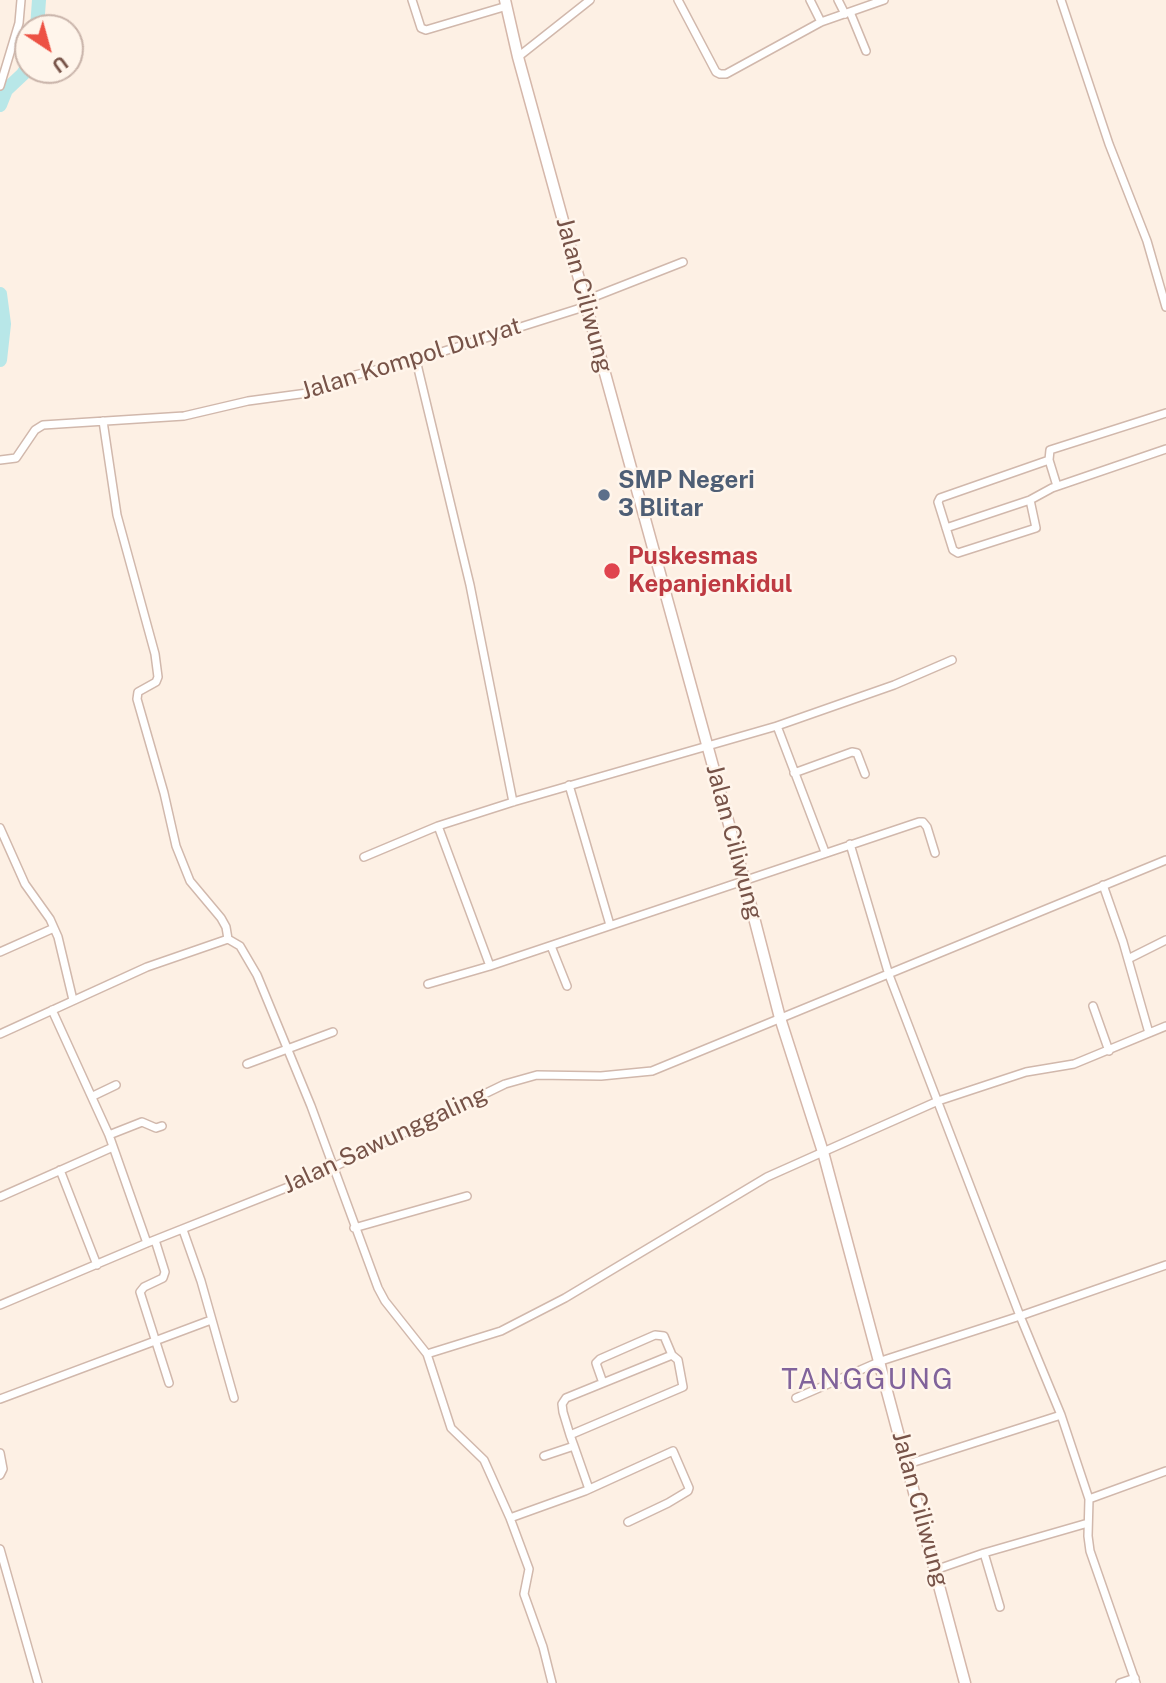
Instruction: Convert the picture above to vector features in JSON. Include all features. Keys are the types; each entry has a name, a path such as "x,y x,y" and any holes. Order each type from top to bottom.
{"main road":[{"name":"Jalan Ciliwung","path":"506,3 518,57 780,1018 823,1152 881,1362 965,1683"}],"street":[{"path":"0,86 19,23 21,0"},
{"path":"412,0 421,28 426,30 506,3"},
{"path":"518,57 590,0"},
{"path":"677,0 716,72 720,74 726,74 821,22 884,0"},
{"path":"810,0 821,22"},
{"path":"838,0 866,51"},
{"path":"1061,0 1109,144 1147,242 1166,307"},
{"name":"Jalan Kompol Duryat","path":"0,460 20,454 38,427 55,423 184,416 220,407 315,392 347,377 416,360 587,303 683,262"},
{"path":"416,360 470,585 513,802"},
{"path":"1054,487 1046,461 1050,450 1166,413"},
{"path":"103,421 117,515 155,654 158,677 156,682 138,692 137,699 182,864 194,887 221,918 228,939"},
{"path":"946,528 1166,449"},
{"path":"1030,500 1036,528 955,553 938,502 940,498 1046,461"},
{"path":"364,857 438,826 513,802 777,726 894,685 952,660"},
{"path":"777,726 825,852"},
{"path":"794,773 852,752 857,753 864,774"},
{"path":"569,785 610,926"},
{"path":"428,984 490,966 825,852 923,822 935,853"},
{"path":"438,826 490,966"},
{"path":"0,828 18,872 45,909 54,928 73,1000"},
{"path":"850,844 889,975 1060,1415 1089,1499 1090,1551 1135,1680 1120,1683"},
{"name":"Jalan Sawunggaling","path":"0,1305 271,1195 520,1078 537,1075 601,1076 652,1071 1166,860"},
{"path":"1103,885 1149,1032"},
{"path":"0,952 54,928"},
{"path":"0,1034 177,955 228,939 240,946 251,963 288,1048 354,1228 385,1301 427,1354 451,1428 484,1460 510,1518 529,1569 524,1594 543,1647 552,1683"},
{"path":"1128,959 1166,940"},
{"path":"551,946 567,986"},
{"path":"1093,1006 1109,1051"},
{"path":"52,1010 93,1096 151,1242 166,1272 163,1278 144,1287 140,1292 169,1384"},
{"path":"427,1354 501,1331 565,1298 767,1177 938,1101 1026,1072 1074,1064 1149,1032 1165,1028"},
{"path":"247,1064 333,1032"},
{"path":"93,1096 116,1085"},
{"path":"109,1135 142,1122 156,1128 162,1126"},
{"path":"0,1197 113,1147"},
{"path":"60,1170 97,1265"},
{"path":"354,1228 467,1196"},
{"path":"183,1230 201,1281 234,1398"},
{"path":"796,1398 881,1362 1166,1265"},
{"path":"0,1399 211,1320"},
{"path":"570,1435 683,1387 678,1360 660,1334 609,1354 596,1363 603,1383"},
{"path":"589,1489 562,1404 566,1398 672,1355"},
{"path":"908,1464 1060,1415"},
{"path":"544,1456 574,1446"},
{"path":"510,1518 589,1489 673,1451 688,1491 628,1522"},
{"path":"0,1453 3,1469 0,1475"},
{"path":"1089,1499 1166,1471"},
{"path":"935,1570 1088,1522"},
{"path":"0,1549 38,1683"},
{"path":"984,1553 1000,1607"}],"waterway":[{"path":"38,14 39,0"},
{"path":"0,105 6,90 14,82"},
{"path":"0,294 4,324 0,360"}],"place":[{"name":"SMP Negeri 3 Blitar","path":"604,495"},
{"name":"Puskesmas Kepanjenkidul","path":"612,571"}],"district":[{"name":"TANGGUNG","path":"868,1380"}]}
